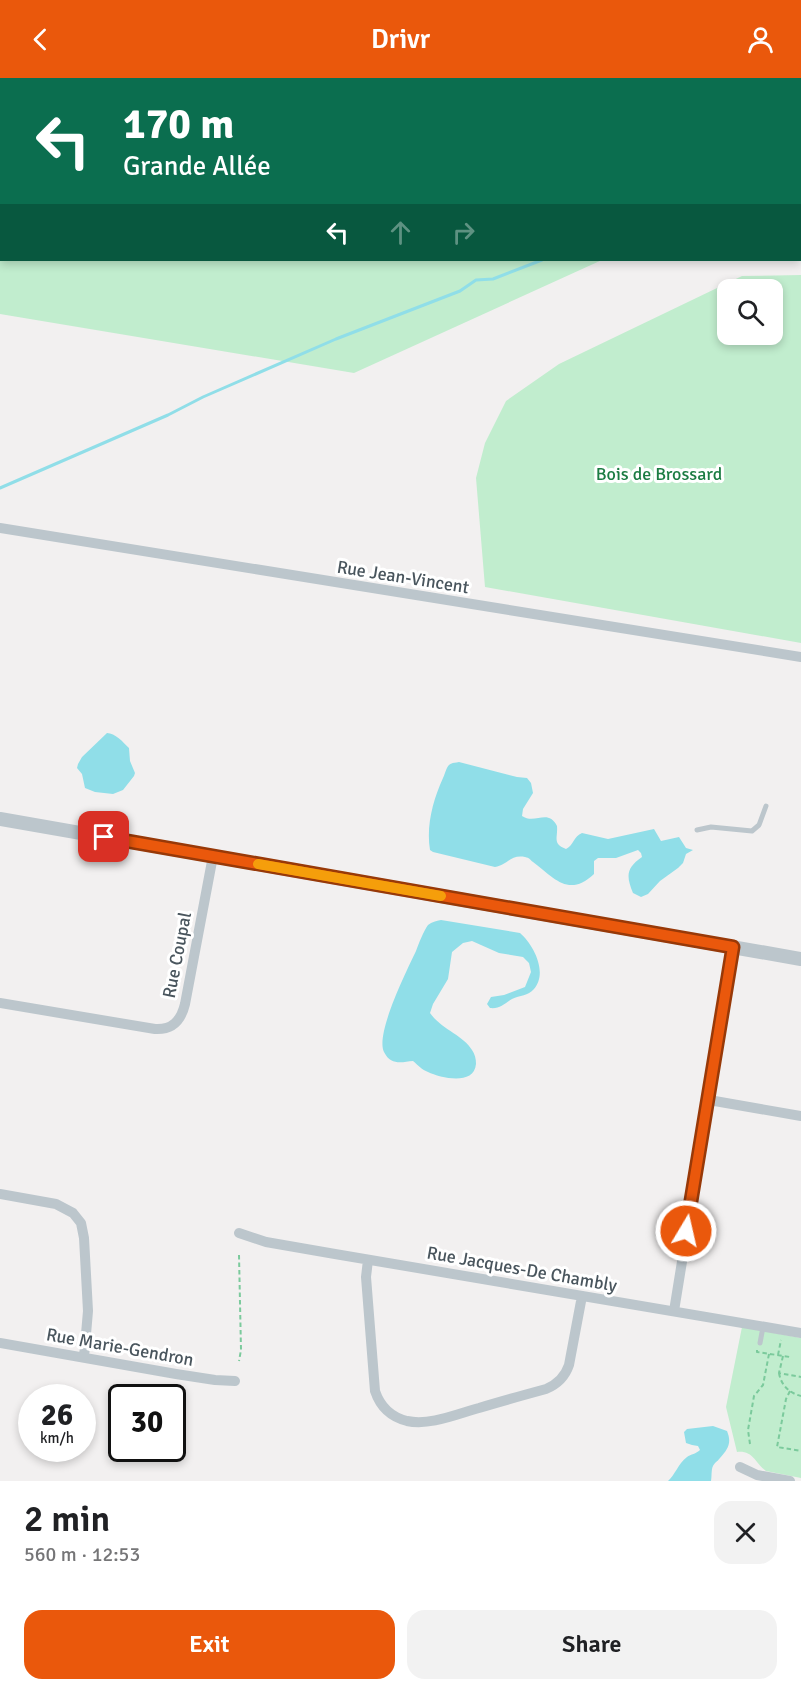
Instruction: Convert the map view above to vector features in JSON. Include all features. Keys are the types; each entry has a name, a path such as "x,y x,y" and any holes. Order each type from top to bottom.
{"street":[{"name":"Rue Jean-Vincent","path":"0,528 801,657"},
{"path":"0,819 801,959"},
{"name":"Rue Coupal","path":"0,1003 155,1029 166,1029 173,1026 182,1015 185,1004 213,856"},
{"path":"674,1311 733,947"},
{"path":"709,1100 801,1116"},
{"path":"0,1194 56,1204 73,1213 81,1223 84,1238 88,1311 84,1357"},
{"name":"Rue Jacques-De Chambly","path":"239,1233 266,1242 801,1333"},
{"path":"368,1260 366,1277 375,1391 379,1401 386,1409 394,1416 406,1421 422,1422 440,1419 546,1389 558,1383 569,1365 582,1296"},
{"name":"Rue Marie-Gendron","path":"0,1343 207,1379 236,1380"},
{"path":"740,1467 757,1475 790,1481"}],"lane":[{"path":"697,830 711,828 752,831 762,820 766,806"},
{"path":"759,1344 763,1327"}],"path":[{"path":"238,1255 241,1350 239,1361"},
{"path":"778,1355 782,1335"},
{"path":"759,1344 757,1352 790,1357"},
{"path":"750,1444 748,1430 754,1396 763,1385 769,1354"},
{"path":"783,1356 779,1373 782,1382 790,1391 801,1396"},
{"path":"779,1373 801,1377"},
{"path":"790,1391 786,1399 777,1447 801,1451"}],"green space":[{"path":"0,261 600,261 354,373 0,314"},
{"name":"Bois de Brossard","path":"801,275 801,643 485,587 476,478 485,443 506,401 559,364 717,288 717,345 783,345 783,279 736,279 742,276"},
{"path":"742,1327 801,1338 801,1478 766,1471 747,1453 737,1452 726,1407"}],"water":[{"path":"107,733 116,736 129,748 130,761 135,773 123,790 113,794 95,792 85,788 82,774 77,768 82,757"},
{"path":"459,762 527,778 531,783 533,793 523,809 522,816 532,819 550,818 557,826 557,843 566,849 582,833 608,839 654,829 661,841 679,837 686,848 693,850 686,854 683,863 678,868 660,881 648,894 641,897 633,893 629,882 630,869 642,857 638,850 616,858 598,858 594,861 594,874 585,881 569,885 555,879 527,857 516,857 495,867 433,852 430,850 429,832 433,804 448,766"},
{"path":"441,920 520,933 538,960 540,975 532,991 499,1007 490,1008 487,1004 491,997 525,987 531,972 529,963 523,957 499,953 472,941 463,943 452,952 448,979 430,1013 463,1040 476,1058 474,1071 463,1078 456,1079 424,1070 413,1061 393,1061 384,1052 382,1043 393,1002 423,934 428,925"},
{"path":"713,1426 727,1431 729,1442 725,1452 713,1466 711,1481 668,1481 684,1460 700,1450 698,1446 686,1443 684,1432 687,1429"}],"waterway":[{"path":"0,488 336,339 460,291 476,280 493,279 539,261"}],"slow traffic":[{"path":"258,864 441,896"}],"route":[{"path":"104,837 733,947 686,1231"}]}
